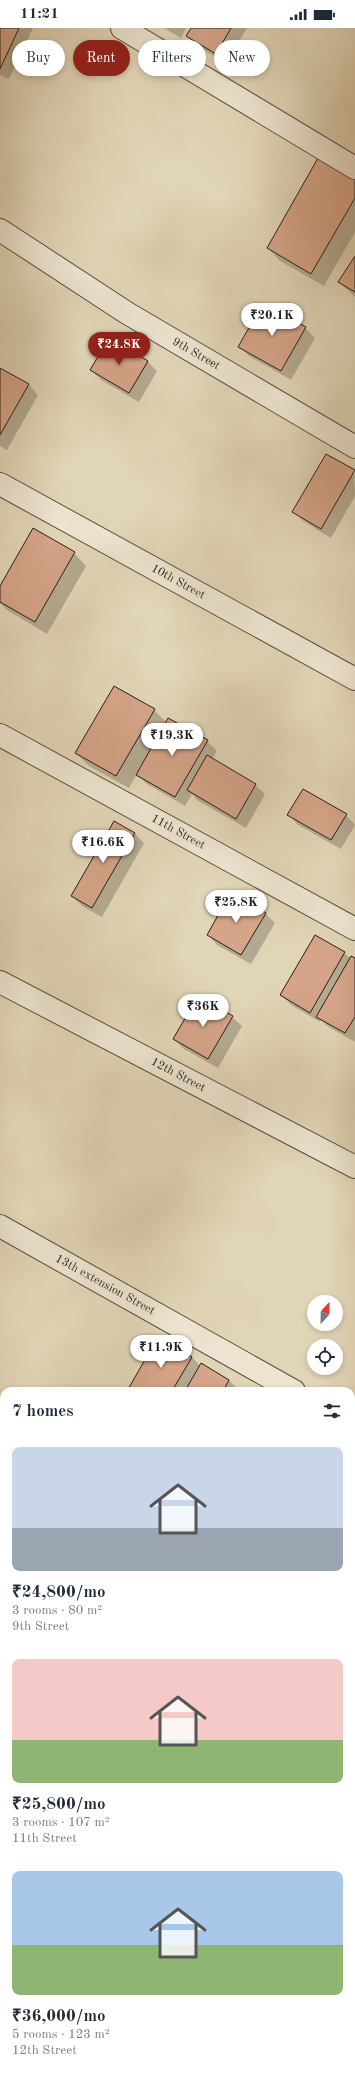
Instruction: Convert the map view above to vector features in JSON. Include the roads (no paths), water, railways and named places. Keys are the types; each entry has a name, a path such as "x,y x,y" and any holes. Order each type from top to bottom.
{"street":[{"path":"122,28 355,168"},
{"name":"9th Street","path":"0,230 127,313 355,447"},
{"name":"10th Street","path":"0,484 355,679"},
{"name":"11th Street","path":"0,735 355,929"},
{"name":"12th Street","path":"0,982 355,1167"},
{"name":"13th extension Street","path":"0,1226 287,1387"}]}
